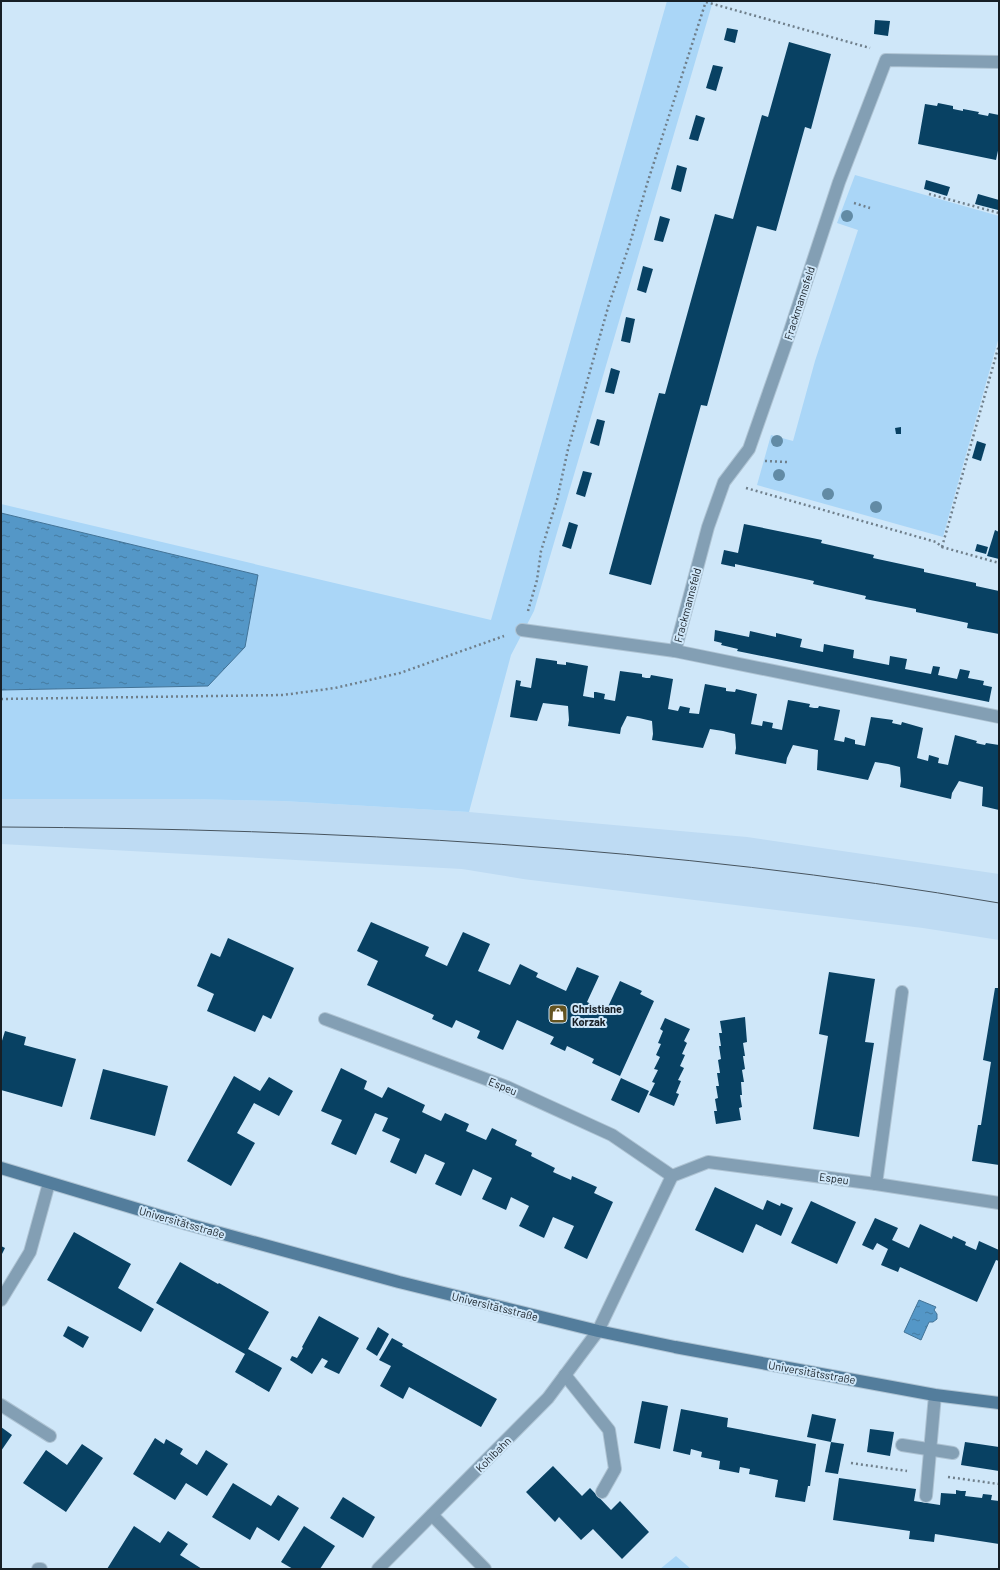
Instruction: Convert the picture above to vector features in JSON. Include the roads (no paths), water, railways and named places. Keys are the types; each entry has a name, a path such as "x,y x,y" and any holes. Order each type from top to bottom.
{"street":[{"name":"Frackmannsfeld","path":"675,651 708,527 724,482 749,449 785,346 839,182 886,60 999,62"},
{"name":"Frackmannsfeld","path":"522,630 675,651 999,717"},
{"path":"876,1184 902,992"},
{"name":"Espeu","path":"325,1019 507,1086 612,1135 672,1176 708,1162 876,1184 999,1204"},
{"name":"Universitätsstraße","path":"1,1168 187,1224 399,1282 598,1331 675,1347 935,1395 999,1402"},
{"path":"598,1331 672,1176"},
{"path":"1,1300 30,1252 49,1183"},
{"name":"Kohlbahn","path":"378,1569 548,1398 598,1331"},
{"path":"565,1375 609,1430 615,1469 602,1492"},
{"path":"926,1496 935,1395"},
{"path":"1,1405 50,1436"},
{"path":"902,1445 953,1453"},
{"path":"432,1515 485,1569"}],"water":[{"path":"1,513 258,575 245,647 208,686 1,690"},
{"path":"919,1300 936,1307 934,1310 937,1314 937,1319 933,1322 929,1322 921,1340 904,1332"}],"tram line":[{"path":"1,827 252,832 502,844 627,854 751,867 875,883 999,903"}],"place":[{"name":"Christiane Korzak","path":"558,1014"}]}
